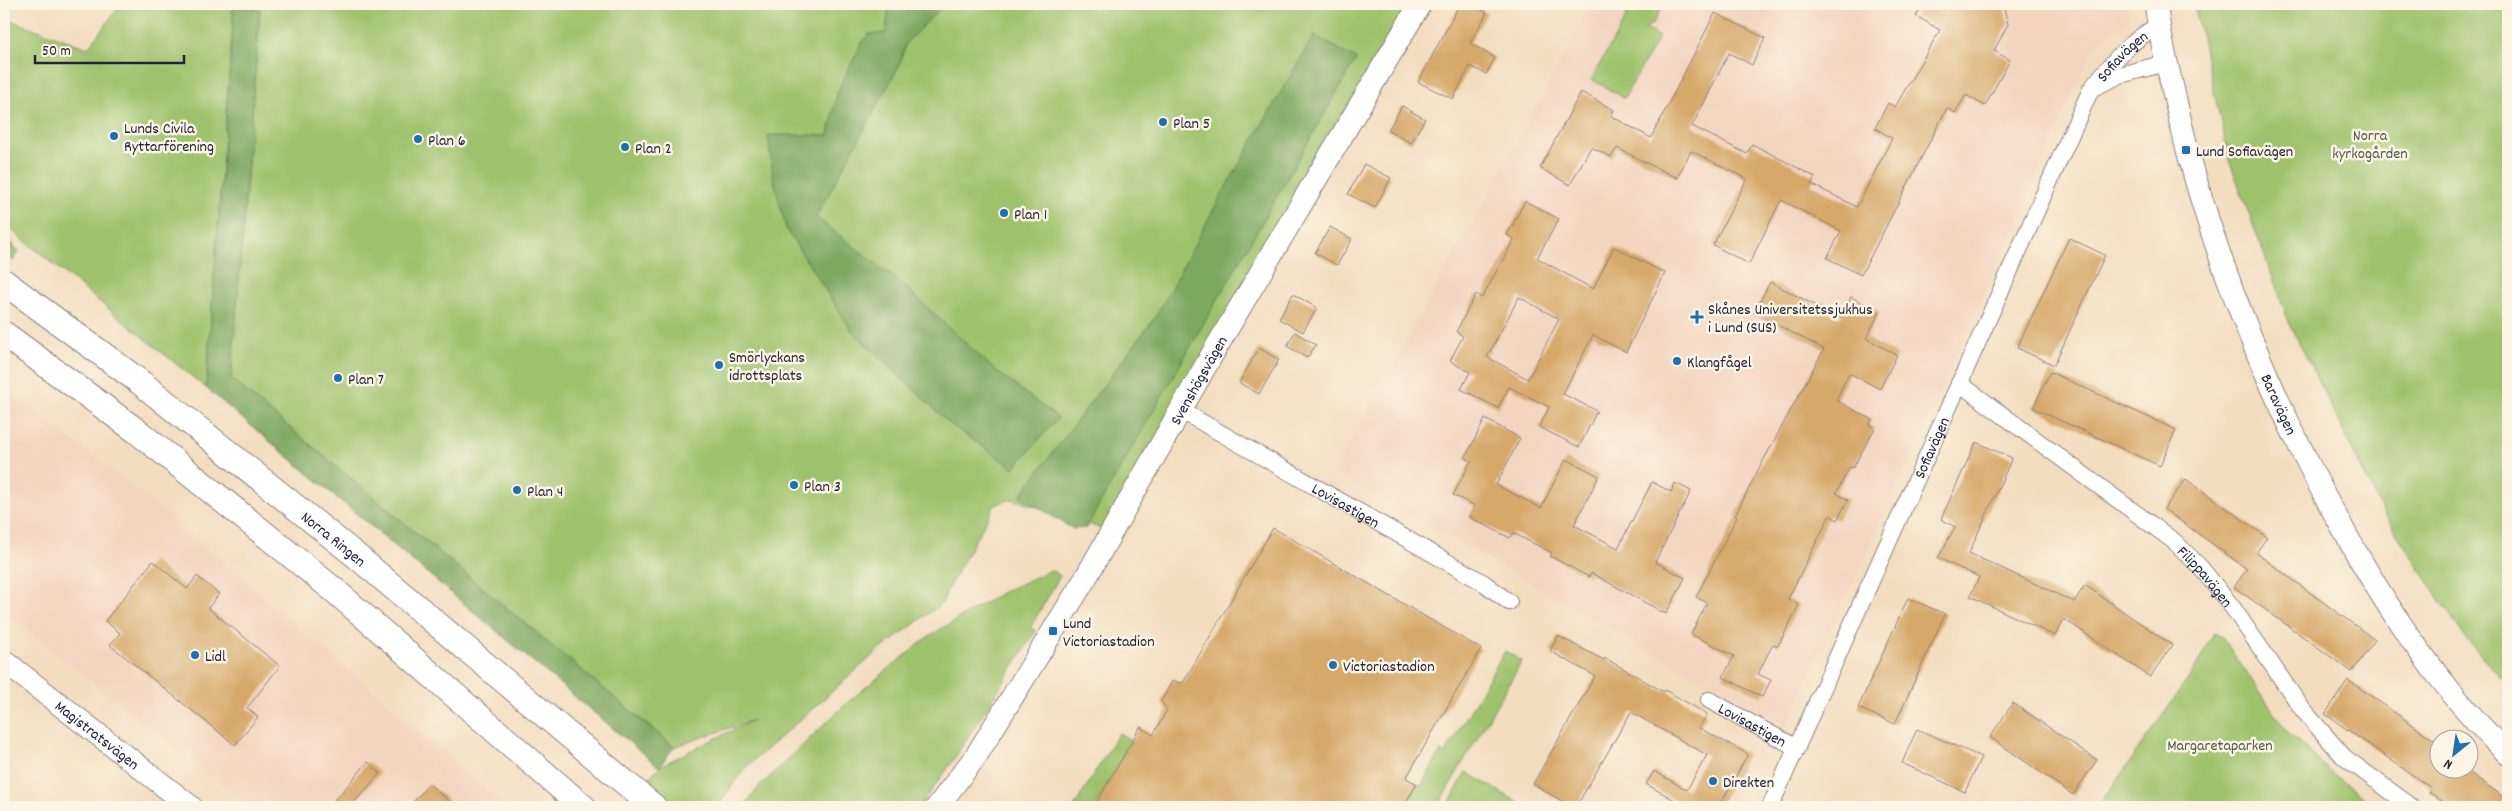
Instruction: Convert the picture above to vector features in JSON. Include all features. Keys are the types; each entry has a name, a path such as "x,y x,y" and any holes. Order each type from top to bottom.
{"main road":[{"name":"Norra Ringen","path":"4,282 140,382 338,542 654,807"},
{"path":"4,334 138,432 334,590 583,807"}],"street":[{"name":"Svenshögsvägen","path":"937,807 976,756 1085,579 1182,411 1214,351 1420,4"},
{"name":"Baravägen","path":"2156,4 2158,26 2166,63 2193,175 2216,245 2252,341 2293,433 2335,517 2389,608 2435,672 2486,733 2508,754"},
{"name":"Sofiavägen","path":"1770,807 2091,89 2118,54 2144,33 2158,26"},
{"name":"Sofiavägen","path":"2091,89 2120,75 2166,63"},
{"name":"Filippavägen","path":"1959,383 2175,542 2201,568 2234,608 2303,710 2344,756 2412,807"},
{"name":"Lovisastigen","path":"1182,411 1476,578 1509,602"},
{"name":"Magistratsvägen","path":"4,661 191,807"},
{"name":"Lovisastigen","path":"1709,700 1797,748"},
{"name":"Svenshögsvägen","path":"953,807 976,756"}],"shaded area":[{"name":"Skånes Universitetssjukhus i Lund (SUS)","path":"1593,4 2127,4 2128,18 2092,51 1934,407 1786,727 1334,472"},
{"path":"4,389 155,504 507,807 251,807 4,612"}],"green space":[{"name":"Smörlyckans idrottsplats","path":"121,4 1394,4 1413,15 1110,533 1083,521 1011,499 995,505 948,588 942,603 878,651 744,769 717,807 672,807 642,785 659,767 753,720 674,747 231,379 260,10 232,6 233,22 206,388 4,224 4,18 88,48"},
{"path":"889,4 945,4 906,43 899,66 816,217 901,283 995,370 1058,418 1014,468 950,424 852,331 786,229 773,176 768,135 829,135 837,93 862,42 869,34 886,33"},
{"path":"1627,4 1658,4 1660,11 1653,24 1644,28 1659,37 1624,98 1591,79 1626,18"},
{"name":"Norra kyrkogården","path":"2194,4 2508,4 2508,685 2466,639 2385,516 2289,322 2230,162"},
{"path":"232,6 260,10 231,379 674,747 659,767 206,388 233,22"},
{"path":"1314,35 1356,59 1086,528 1073,529 1020,496 1156,316 1222,194"},
{"path":"4,233 19,252 13,261 4,254"},
{"path":"1051,570 1060,576 1030,628 1036,631 952,762 919,807 744,807 758,788 848,702 929,636 1005,591"},
{"name":"Margaretaparken","path":"2214,633 2222,637 2286,730 2326,768 2376,807 2098,807 2191,675"},
{"path":"1505,651 1522,661 1437,807 1403,807 1417,784 1421,786 1441,751 1445,754"},
{"path":"1119,733 1132,741 1094,807 1074,807"},
{"path":"1466,772 1526,807 1447,807"}],"building":[{"path":"1460,4 1472,4 1487,13 1470,43 1495,58 1486,74 1470,66 1453,99 1418,82"},
{"path":"1923,4 2003,4 2008,24 1994,51 2010,60 1985,106 1966,95 1955,113 1947,108 1861,275 1827,258 1841,231 1781,200 1749,264 1713,245 1747,179 1691,151 1677,178 1617,148 1611,157 1591,147 1570,185 1540,168 1581,92 1614,110 1611,116 1651,138 1715,13 1765,38 1752,65 1729,53 1692,126 1747,154 1752,144 1815,177 1811,184 1857,207 1892,138 1875,128 1888,103 1895,107 1940,30 1916,16"},
{"path":"1402,106 1425,119 1411,143 1388,130"},
{"path":"1364,164 1391,178 1375,208 1348,194"},
{"path":"1525,201 1559,219 1537,258 1593,289 1614,247 1665,273 1626,352 1593,335 1563,394 1597,411 1579,447 1539,427 1549,407 1509,387 1498,408 1461,389 1470,372 1450,361 1463,336 1456,332 1476,294 1482,298 1514,239 1507,235","holes":["1519,297 1559,319 1528,379 1487,357"]},
{"path":"1330,227 1352,239 1337,265 1315,253"},
{"path":"2069,238 2105,255 2054,365 2017,348"},
{"path":"1770,282 1840,318 1851,297 1880,312 1866,338 1897,355 1880,389 1849,373 1836,400 1872,420 1869,425 1875,428 1853,468 1850,467 1836,493 1848,500 1837,520 1830,515 1788,599 1799,605 1778,646 1773,644 1758,674 1771,680 1762,697 1723,677 1734,656 1691,634 1707,603 1696,597 1737,517 1735,516 1756,474 1824,349 1754,313"},
{"path":"1293,294 1317,308 1303,332 1279,319"},
{"path":"1295,332 1316,345 1307,358 1287,346"},
{"path":"1259,348 1279,360 1259,394 1239,383"},
{"path":"2050,372 2176,430 2160,466 2033,408"},
{"path":"1485,419 1520,438 1496,485 1541,508 1566,459 1599,476 1574,525 1618,548 1652,482 1671,492 1675,483 1691,491 1655,562 1685,578 1666,614 1591,573 1589,577 1550,556 1552,553 1513,533 1510,538 1469,517 1475,506 1453,495 1471,461 1465,458"},
{"path":"1976,442 2012,458 1969,553 2074,602 2085,585 2172,645 2150,677 2064,619 2055,636 1970,596 1979,577 1938,558 1955,527 1941,519"},
{"path":"2186,479 2267,537 2256,553 2375,640 2352,672 2234,587 2247,569 2164,509"},
{"name":"Victoriastadion","path":"1273,528 1481,649 1406,778 1417,784 1403,807 1094,807 1140,727 1153,735 1167,710 1161,701 1172,681 1183,683"},
{"name":"Lidl","path":"153,561 187,589 197,576 219,594 208,608 280,666 247,708 258,717 235,745 110,645 120,633 105,621"},
{"path":"1908,598 1945,614 1895,724 1858,708"},
{"path":"1558,636 1604,660 1605,658 1707,714 1699,728 1748,754 1719,807 1678,807 1680,803 1646,784 1654,771 1687,790 1707,755 1631,712 1576,807 1572,807 1533,784 1595,676 1550,651"},
{"path":"2348,680 2430,737 2430,778 2477,778 2508,800 2508,807 2451,807 2429,792 2431,788 2325,714"},
{"path":"2013,703 2097,760 2073,795 1990,737"},
{"path":"1917,729 1981,757 1965,792 1902,763"},
{"path":"368,762 380,773 350,807 329,807"},
{"path":"429,784 456,807 409,807"}],"place":[{"name":"Plan 5","path":"1163,122"},
{"name":"Lunds Civila Ryttarförening","path":"114,136"},
{"name":"Plan 6","path":"418,139"},
{"name":"Plan 2","path":"625,147"},
{"name":"Lund Sofiavägen","path":"2186,150"},
{"name":"Plan 1","path":"1004,213"},
{"name":"Skånes Universitetssjukhus i Lund (SUS)","path":"1697,317"},
{"name":"Klangfågel","path":"1677,361"},
{"name":"Smörlyckans idrottsplats","path":"719,365"},
{"name":"Plan 7","path":"338,378"},
{"name":"Plan 3","path":"794,485"},
{"name":"Plan 4","path":"517,490"},
{"name":"Lund Victoriastadion","path":"1053,631"},
{"name":"Lidl","path":"195,655"},
{"name":"Victoriastadion","path":"1333,665"},
{"name":"Direkten","path":"1713,781"}]}
